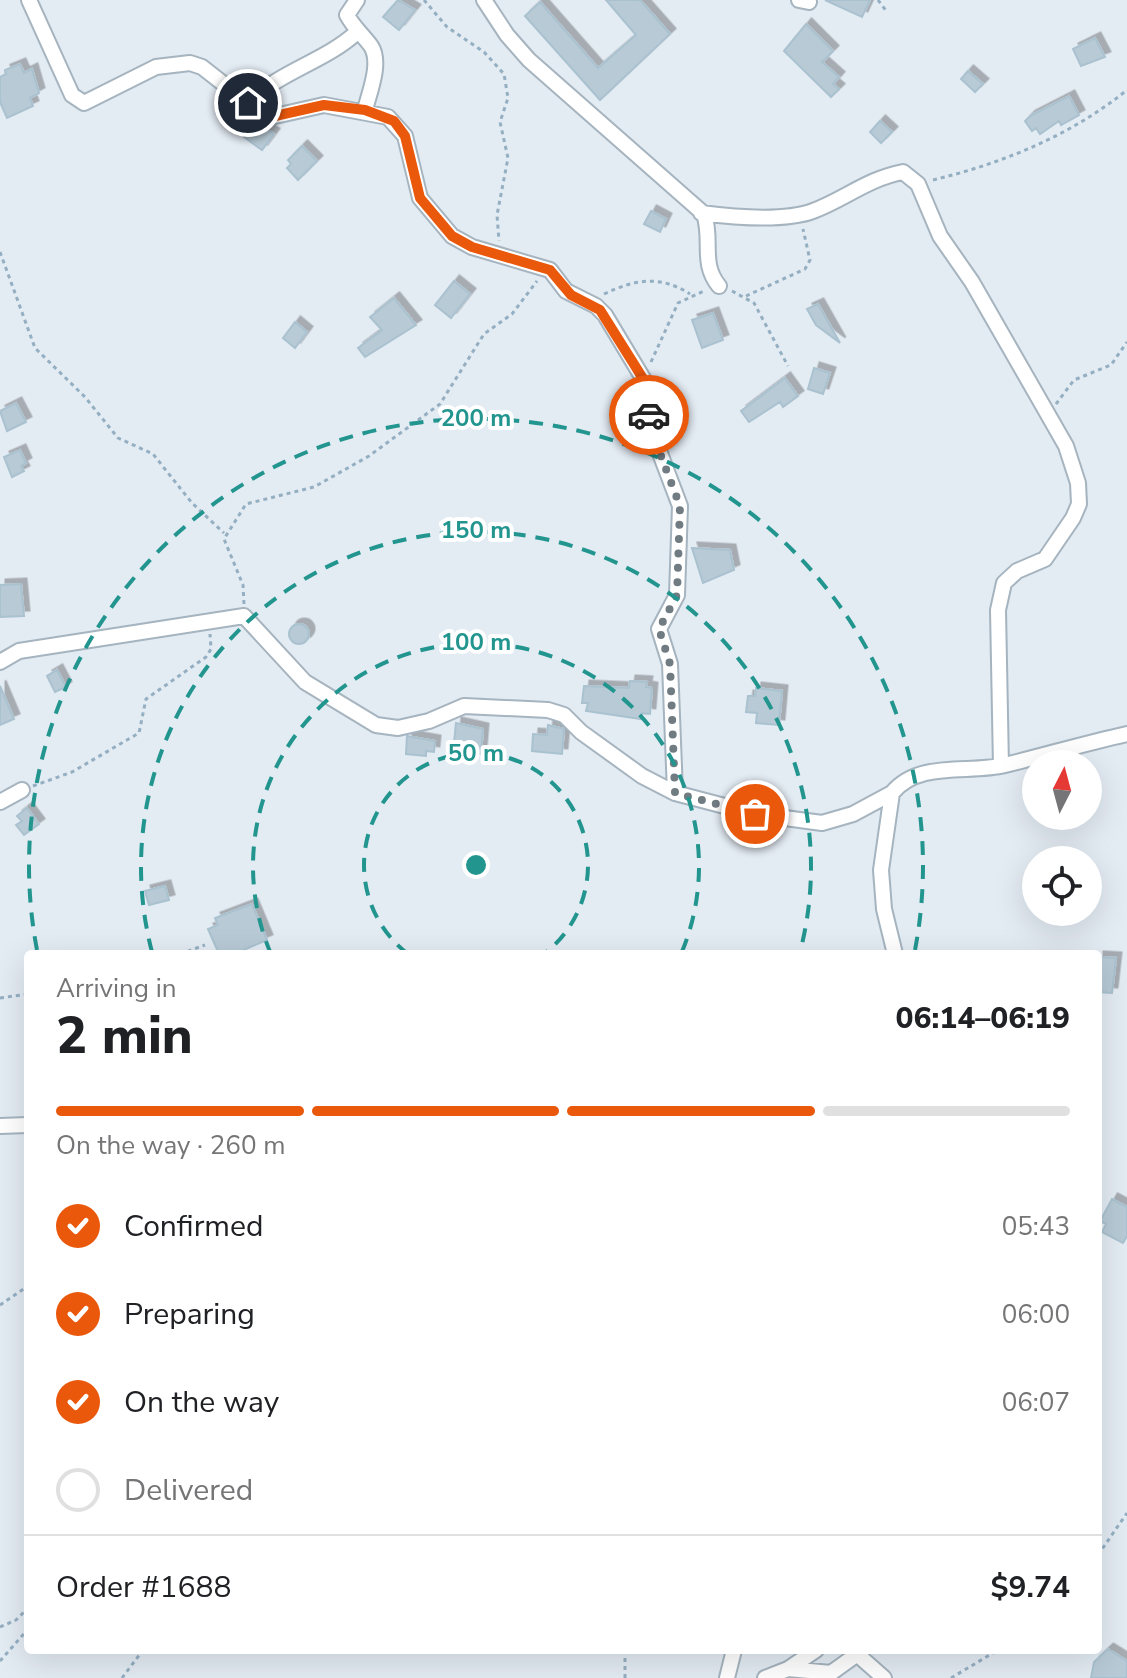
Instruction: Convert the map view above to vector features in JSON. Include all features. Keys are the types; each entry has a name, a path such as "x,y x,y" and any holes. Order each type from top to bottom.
{"street":[{"path":"29,0 77,100 90,102 156,67 190,63 202,67 248,103 275,116 315,106 365,110 388,117 400,127 420,198 452,236 472,247 550,270 566,291 605,315 647,385 650,427 680,506 677,595 659,629 670,664 675,793"},
{"path":"357,0 347,15 356,33 370,46 374,58 365,110"},
{"path":"484,0 507,35 529,60 701,213 707,226 708,270 719,286"},
{"path":"248,103 269,83 340,46 356,33"},
{"path":"701,213 748,218 812,212 884,176 903,172 918,184 940,236 972,282 1075,466 1079,504 1045,559 1017,571 1004,583 1001,592 998,610 1001,766"},
{"path":"0,662 19,651 244,616 305,682 376,725 398,728 429,721 464,706 548,710 564,715 581,732 642,776 675,793 755,814 822,823 853,814 892,793 912,777 945,769 1001,766 1127,734"},
{"path":"0,802 22,790"},
{"path":"892,793 881,870 884,909 894,950"},
{"path":"0,1126 24,1125"},
{"path":"727,1678 733,1654"},
{"path":"765,1678 788,1669 810,1654"},
{"path":"788,1669 828,1675 857,1654"},
{"path":"862,1654 884,1678"}],"path":[{"path":"424,0 447,27 484,52 504,74 508,98 500,122 508,158 497,215 503,256"},
{"path":"878,0 887,12"},
{"path":"918,184 1022,153 1077,125 1127,90"},
{"path":"746,296 805,269 810,260 802,236 804,223 812,212"},
{"path":"0,252 35,348 61,378 85,397 118,438 153,454 192,503 224,533 243,585 244,616"},
{"path":"224,533 251,501 314,487 369,456 440,404 484,334 512,314 537,280 550,270"},
{"path":"586,301 631,283 653,281 670,281 691,294"},
{"path":"647,385 653,352 678,303 691,294 719,286 746,296 788,366"},
{"path":"1048,417 1074,380 1111,365 1127,342"},
{"path":"22,790 72,772 139,733 146,699 206,657 211,649 207,621"},
{"path":"191,950 205,945"},
{"path":"0,998 24,995"},
{"path":"0,1305 24,1289"},
{"path":"1102,1549 1127,1513"},
{"path":"0,1627 16,1620 24,1612"},
{"path":"0,1661 24,1634"},
{"path":"122,1678 140,1654"},
{"path":"625,1654 625,1678"},
{"path":"951,1678 991,1654"}],"building":[{"path":"398,0 415,10 399,30 383,17"},
{"path":"606,0 640,0 670,34 600,100 525,16 540,2 598,68 636,35"},
{"path":"825,0 870,0 862,17"},
{"path":"806,24 833,51 822,62 839,77 833,84 839,89 831,97 784,51"},
{"path":"1095,38 1105,57 1081,66 1073,49"},
{"path":"20,64 24,73 32,69 39,93 30,98 33,106 7,118 0,102 0,77 6,74 5,70"},
{"path":"968,71 983,84 975,92 961,79"},
{"path":"1069,96 1079,115 1061,125 1059,121 1040,134 1036,128 1032,131 1025,121 1030,116"},
{"path":"254,121 274,134 262,150 244,137"},
{"path":"880,121 892,132 881,143 870,132"},
{"path":"302,146 317,161 298,180 287,168 291,164 288,160"},
{"path":"651,211 666,219 660,232 644,224"},
{"path":"454,281 470,294 451,318 435,305"},
{"path":"394,298 416,325 365,357 358,348 382,330 370,317"},
{"path":"818,304 840,343 816,325 807,309"},
{"path":"713,313 723,340 702,348 692,320"},
{"path":"295,322 307,332 295,348 283,338"},
{"path":"814,368 830,373 823,394 808,389"},
{"path":"785,378 798,396 783,407 780,402 749,422 741,411"},
{"path":"16,403 26,422 7,431 0,411"},
{"path":"20,450 26,463 21,466 24,471 12,477 4,457"},
{"path":"692,548 730,550 734,570 703,583"},
{"path":"21,584 24,616 0,617 0,585"},
{"path":"299,624 306,627 309,634 306,641 299,644 292,641 289,634 292,627"},
{"path":"57,670 66,687 55,692 47,676"},
{"path":"630,681 647,682 646,687 652,688 650,714 642,713 641,719 586,711 588,703 582,703 584,686 629,688"},
{"path":"0,686 14,719 0,725"},
{"path":"756,688 782,691 779,725 756,723 757,713 746,712 748,696 755,696"},
{"path":"456,723 483,729 481,754 453,752"},
{"path":"548,725 564,729 562,754 532,751 533,734 547,735"},
{"path":"407,736 435,741 434,752 426,751 426,756 406,754"},
{"path":"27,808 39,824 24,835 16,825 22,821 17,816"},
{"path":"165,886 169,900 149,905 145,891"},
{"path":"252,904 267,940 243,950 217,950 208,929 218,925 215,918"},
{"path":"1102,957 1116,958 1112,993 1102,992"},
{"path":"1112,1199 1127,1207 1127,1236 1123,1243 1102,1232 1106,1224 1102,1222"},
{"path":"1108,1649 1127,1661 1127,1678 1091,1678 1094,1662"}],"way so far":[{"path":"649,415 650,427 680,506 677,595 659,629 670,664 675,793 755,814"}],"route":[{"path":"248,103 275,116 324,105 365,110 394,121 405,136 420,198 452,236 472,247 543,266 571,295 596,306 605,315 647,385 649,415"}]}
